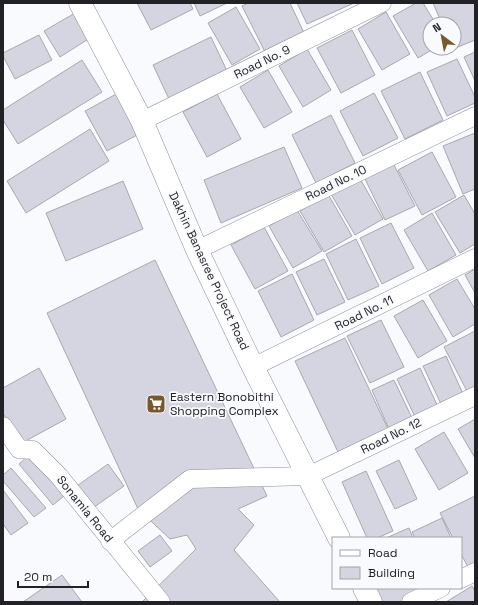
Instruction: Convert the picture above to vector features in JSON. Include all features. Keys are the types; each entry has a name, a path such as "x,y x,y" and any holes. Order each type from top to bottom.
{"street":[{"name":"Dakhin Banasree Project Road","path":"80,3 142,121 197,250 253,367 338,537"},
{"name":"Road No. 9","path":"142,121 382,3"},
{"name":"Road No. 10","path":"197,250 475,116"},
{"name":"Road No. 11","path":"253,367 475,258"},
{"name":"Road No. 12","path":"308,476 475,396"},
{"name":"Sonamia Road","path":"3,426 19,449 33,450 58,475 161,602"},
{"path":"110,541 190,480 308,476"},
{"path":"462,578 475,572"},
{"path":"364,589 371,602"},
{"path":"411,602 439,589"}],"building":[{"path":"137,3 190,3 193,9 151,30"},
{"path":"194,3 227,3 200,16"},
{"path":"248,3 290,3 305,35 266,54 242,6"},
{"path":"297,3 354,3 307,24"},
{"path":"416,3 423,3 431,16 422,16 422,56 418,58 393,16"},
{"path":"433,3 475,3 475,40 462,45 462,16 439,16"},
{"path":"236,7 260,49 232,65 208,23"},
{"path":"386,12 410,54 382,70 358,29"},
{"path":"75,13 90,38 60,57 44,31"},
{"path":"352,30 375,75 341,93 317,48"},
{"path":"39,35 52,60 15,79 3,56 3,53"},
{"path":"211,37 227,71 169,99 153,65"},
{"path":"307,49 331,90 303,107 279,66"},
{"path":"475,52 475,81 464,57"},
{"path":"457,59 475,97 475,103 447,116 427,72"},
{"path":"82,60 102,92 18,144 3,120 3,110"},
{"path":"268,70 292,112 264,128 240,87"},
{"path":"420,72 443,120 405,139 381,91"},
{"path":"120,92 141,133 107,151 85,111"},
{"path":"374,93 398,138 363,156 340,111"},
{"path":"217,94 241,139 207,157 183,112"},
{"path":"331,115 355,163 316,183 292,135"},
{"path":"90,129 109,161 26,213 7,181"},
{"path":"475,133 475,189 463,194 443,146"},
{"path":"284,147 302,188 221,223 204,180"},
{"path":"432,152 456,197 422,215 398,170"},
{"path":"393,163 415,206 385,220 364,177"},
{"path":"359,177 383,219 355,235 331,194"},
{"path":"123,181 143,229 66,261 46,213"},
{"path":"328,194 352,236 324,252 300,211"},
{"path":"464,195 475,214 475,244 460,253 435,212"},
{"path":"297,210 322,251 293,268 269,226"},
{"path":"432,213 456,255 428,271 404,230"},
{"path":"391,223 414,268 382,284 360,238"},
{"path":"264,227 288,271 255,289 231,245"},
{"path":"356,239 379,286 348,300 326,254"},
{"path":"324,259 345,302 317,315 296,272"},
{"name":"Eastern Bonobithi Shopping Complex","path":"155,260 267,496 238,509 254,525 234,550 280,602 142,602 196,549 187,535 170,539 138,509 47,313"},
{"path":"475,269 475,293 465,275"},
{"path":"292,274 314,320 281,337 258,291"},
{"path":"457,279 475,309 475,324 453,337 429,295"},
{"path":"423,300 447,341 418,358 394,316"},
{"path":"381,320 404,367 370,383 347,336"},
{"path":"475,331 475,389 468,393 444,347"},
{"path":"345,338 388,429 338,452 295,361"},
{"path":"446,356 463,394 441,404 423,366"},
{"path":"39,368 66,419 20,444 3,413 3,388"},
{"path":"420,368 438,407 415,417 397,379"},
{"path":"394,380 412,418 389,429 372,390"},
{"path":"475,419 475,458 458,429"},
{"path":"444,432 468,473 439,490 415,449"},
{"path":"29,455 64,496 53,505 19,464"},
{"path":"399,460 417,499 395,509 376,471"},
{"path":"108,464 124,486 90,510 74,488"},
{"path":"11,468 46,508 34,517 3,481 3,475"},
{"path":"366,471 393,531 379,537 367,537 342,482"},
{"path":"3,490 28,523 11,535 3,524"},
{"path":"475,496 475,564 468,567 462,556 462,537 452,537 440,513"},
{"path":"442,518 451,537 414,537 412,532"},
{"path":"409,528 413,537 388,537"},
{"path":"160,535 172,551 150,567 138,551"},
{"path":"62,575 82,602 23,602"},
{"path":"472,586 475,591 475,602 446,602"},
{"path":"375,589 433,589 405,602 381,602"}],"place":[{"name":"Eastern Bonobithi Shopping Complex","path":"156,404"}]}
